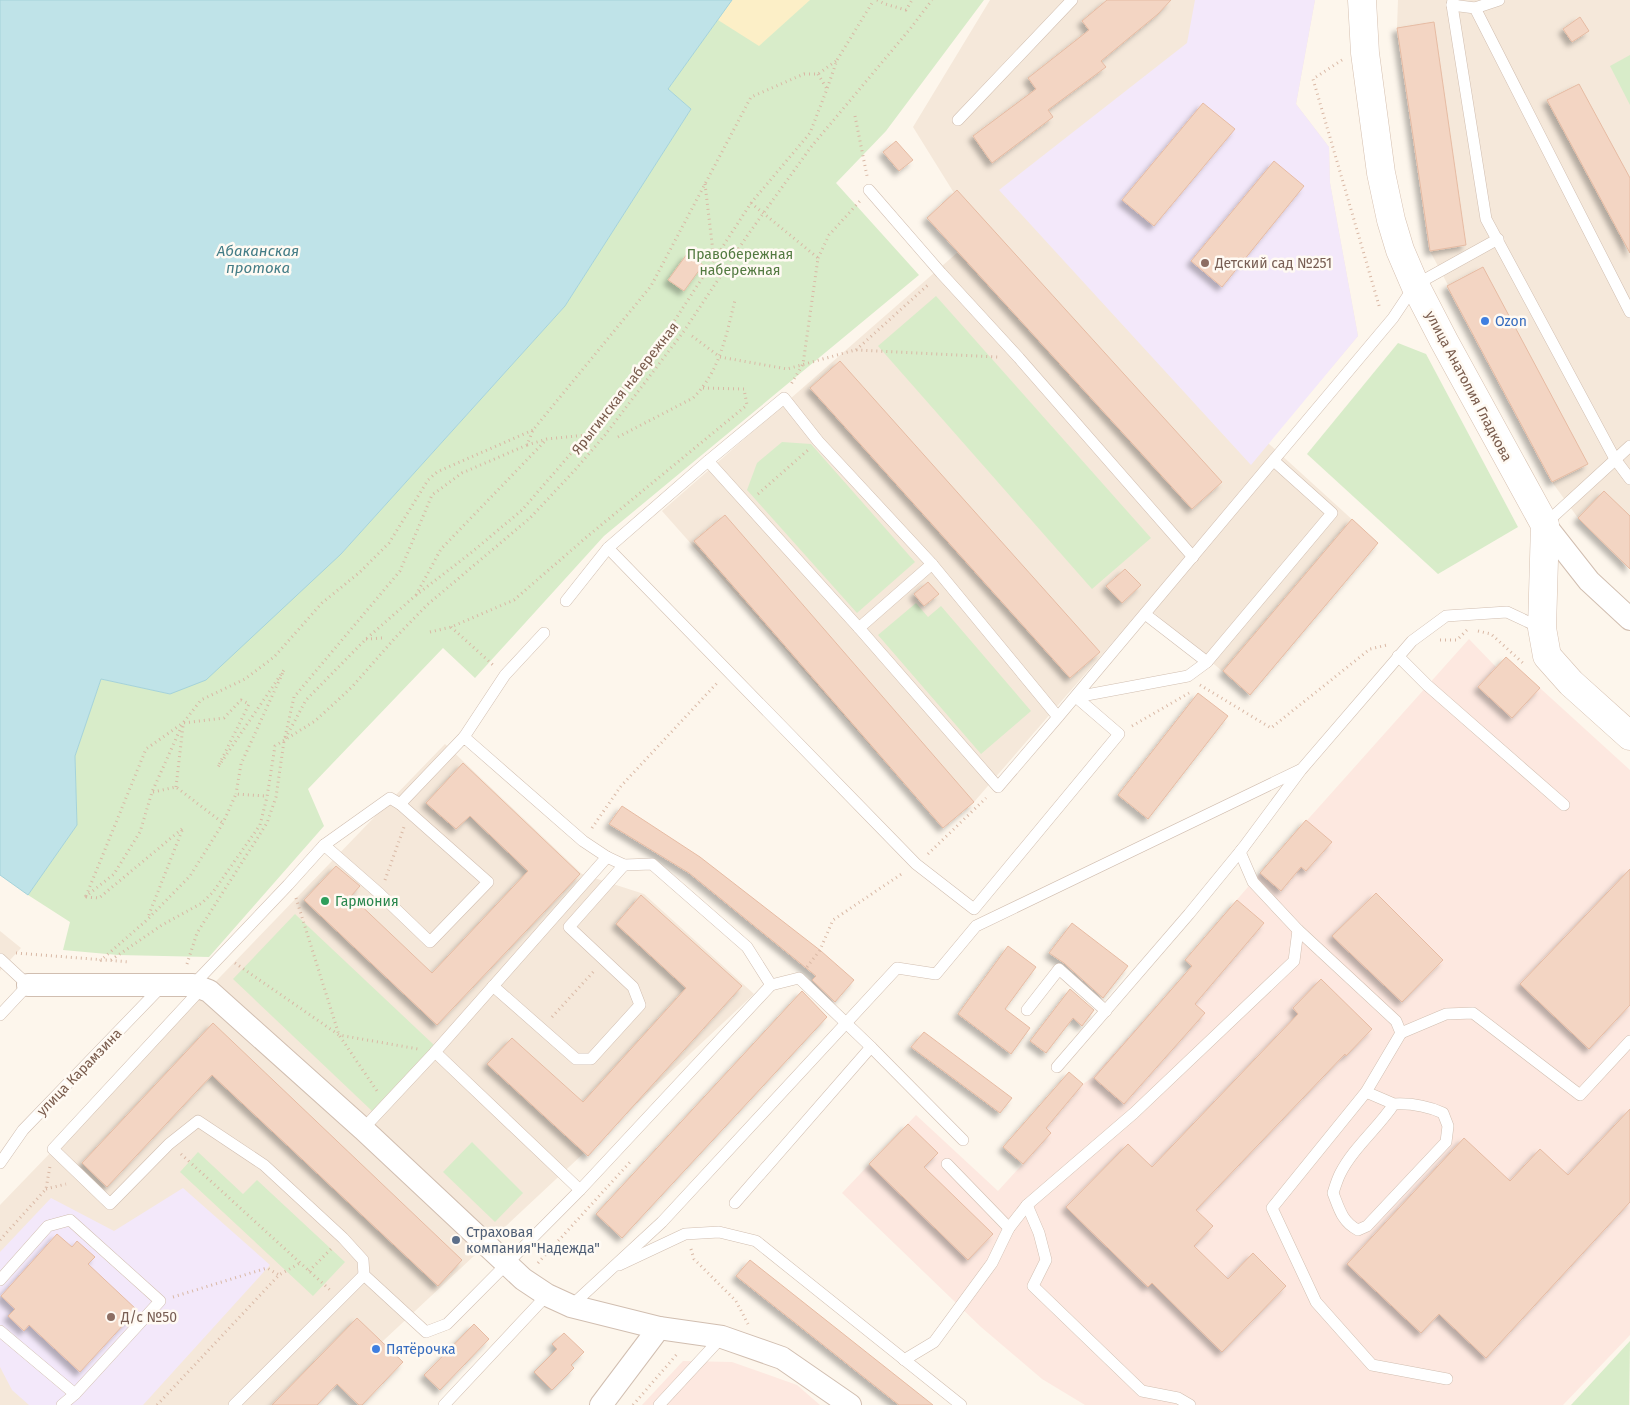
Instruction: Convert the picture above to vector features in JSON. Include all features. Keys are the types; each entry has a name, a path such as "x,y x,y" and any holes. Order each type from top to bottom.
{"main road":[{"name":"улица Анатолия Гладкова","path":"1362,0 1365,53 1381,173 1391,220 1400,250 1415,285 1545,525"},
{"path":"1545,525 1542,628 1547,656 1571,682 1630,736"}],"street":[{"path":"1545,525 1589,581 1630,619"},
{"path":"28,985 163,984 194,980 363,1128 507,1265 523,1279 547,1295 571,1306 659,1328 722,1337 782,1358 843,1403"},
{"path":"601,1405 659,1328"}],"lane":[{"path":"958,120 1072,0"},
{"path":"1499,0 1474,8 1453,2 1486,219 1615,459 1630,479"},
{"path":"1474,8 1630,312"},
{"path":"870,190 941,274 1019,358 1193,557"},
{"path":"708,461 859,628 998,787 1393,318 1415,285 1498,239"},
{"path":"566,601 608,548 784,398 818,441 932,564 1058,718"},
{"path":"1545,525 1630,446"},
{"path":"1076,696 1188,676 1207,662 1332,513 1274,461"},
{"path":"608,548 916,864 974,909 1119,734 1076,696"},
{"path":"859,628 932,564"},
{"path":"1057,1068 1240,852 1301,770 1412,641 1446,616 1507,612 1542,628"},
{"path":"1145,614 1207,662"},
{"path":"400,804 464,737 505,675 544,633"},
{"path":"1398,656 1564,805"},
{"path":"464,737 583,841 607,857 624,865 652,864 748,947 771,985"},
{"path":"571,1306 662,1222 897,968 936,974 976,926 1301,770"},
{"path":"324,845 380,894 430,942 488,882 410,812 390,798 324,845 212,966 194,980 53,1149 110,1204 169,1144 198,1121 264,1165 342,1238 363,1260 364,1275 426,1332 447,1324 507,1265 580,1190 771,985 799,978 871,1047 963,1140"},
{"path":"1240,852 1253,882 1298,930 1396,1021 1401,1033"},
{"path":"363,1128 435,1052 607,857"},
{"path":"493,986 576,1059 591,1059 640,1005 632,987 569,927 624,865"},
{"path":"904,1360 934,1342 992,1263 1009,1228 1027,1205 1134,1113 1294,961 1298,930"},
{"path":"0,959 28,985 0,1015"},
{"path":"1027,1010 1059,969 1106,1011"},
{"name":"улица Карамзина","path":"0,1163 23,1130 163,984"},
{"path":"1447,1379 1372,1365 1316,1302 1272,1208 1366,1092 1401,1033 1446,1014 1473,1013 1580,1095 1630,1041"},
{"path":"735,1204 871,1047"},
{"path":"435,1052 580,1190"},
{"path":"1366,1092 1394,1104 1409,1103 1432,1108 1443,1113 1448,1126 1446,1142 1367,1226 1358,1230 1348,1225 1333,1193 1340,1174 1353,1154 1384,1119 1394,1104"},
{"path":"947,1164 1009,1228"},
{"path":"1027,1205 1039,1233 1046,1260 1033,1286 1142,1391 1178,1398 1190,1405"},
{"path":"0,1280 48,1226 70,1220 160,1301 75,1394 62,1405"},
{"path":"609,1270 685,1234 719,1232 756,1241 961,1405"},
{"path":"234,1405 364,1275"},
{"path":"444,1405 547,1295"},
{"path":"0,1331 75,1394"},
{"path":"659,1405 722,1337"}],"path":[{"name":"Ярыгинская набережная","path":"284,741 306,700 366,639 415,596 522,510 587,435 673,323 751,203 810,133 836,60 872,3 872,0"},
{"path":"877,0 906,10 912,0"},
{"name":"Ярыгинская набережная","path":"111,960 162,925 202,903 213,892 260,825 267,797 275,746 315,721 352,687 427,605 530,518 605,435 684,331 811,147 932,0"},
{"path":"1365,53 1349,55 1313,79 1382,316"},
{"name":"Ярыгинская набережная","path":"194,980 197,933 267,823 276,797 284,741 294,697 400,571 432,495 462,473 527,445 533,430 651,286 751,97 804,74 818,74 836,60"},
{"path":"818,74 827,89"},
{"path":"784,398 803,364 818,258 830,235 870,190 855,116"},
{"path":"705,184 714,260"},
{"path":"751,203 818,258"},
{"path":"855,350 941,274"},
{"path":"618,437 693,398 702,388 720,358 735,300"},
{"path":"692,336 720,358 787,369 855,350 1019,358"},
{"path":"702,388 744,390"},
{"path":"430,632 450,627 514,600 589,535 747,405"},
{"path":"85,897 114,874 140,832 152,792 183,723 201,700 245,679 274,658 322,603 360,572 389,543 428,480 437,472 533,430"},
{"path":"527,445 547,439 587,435"},
{"path":"415,596 441,549 547,439"},
{"path":"746,504 818,441"},
{"path":"450,627 505,675"},
{"path":"366,639 383,638"},
{"path":"85,897 146,749 183,723 224,718 241,700 249,704 218,767 284,670 241,764 236,794 223,824 190,876 147,920 100,960"},
{"path":"583,841 621,786 728,670"},
{"path":"1119,734 1201,686"},
{"path":"176,787 183,723"},
{"path":"152,792 176,787 223,824"},
{"path":"236,794 265,796"},
{"path":"380,894 410,812"},
{"path":"85,897 99,898 183,828 147,920"},
{"path":"288,885 296,899 339,1035 385,1104"},
{"path":"16,953 139,963"},
{"path":"222,954 339,1035 435,1052"},
{"path":"542,1029 604,959"},
{"path":"194,980 212,966"},
{"path":"169,1144 340,1299"},
{"path":"685,1234 694,1258 736,1301 748,1325"},
{"path":"309,1271 342,1238"},
{"path":"157,1405 279,1275 300,1263"},
{"path":"160,1301 268,1268 279,1275"},
{"path":"633,1405 696,1333"}],"shaded area":[{"path":"990,0 1315,0 1296,104 1329,147 1330,183 1358,336 1268,443 1378,543 1250,695 1145,605 974,802 943,828 662,511 958,252 927,218 954,193 913,127"},
{"name":"Детский сад №251","path":"1195,0 1315,0 1296,104 1329,147 1330,183 1358,336 1251,465 999,190 1187,43"},
{"path":"1398,0 1630,0 1630,569 1578,518 1552,482 1430,251 1397,28"},
{"path":"1469,639 1496,667 1506,657 1630,770 1630,1335 1563,1405 1085,1405 1042,1379 981,1327 842,1193 916,1115 998,1191 1051,1133 1046,1128 1083,1084 1093,1077 1192,966 1185,960"},
{"path":"445,744 582,874 644,894 754,994 337,1384 317,1405 0,1405 0,1205"},
{"path":"0,931 21,948 0,971"},
{"name":"Д/с №50","path":"183,1188 270,1265 143,1405 29,1405 12,1390 0,1367 0,1252 51,1198 114,1231"},
{"path":"683,1361 732,1362 797,1385 820,1405 642,1405"}],"green space":[{"name":"Правобережная набережная","path":"732,0 984,0 886,131 836,183 919,275 604,536 475,678 443,648 308,789 324,826 209,957 118,955 63,950 70,922 28,895 77,825 75,756 101,679 170,694 341,554 565,306 691,109 668,89"},
{"path":"1630,55 1630,105 1610,66"},
{"path":"936,296 1151,538 1092,589 878,346"},
{"path":"1398,343 1426,354 1518,527 1438,574 1307,454"},
{"path":"782,442 811,444 915,562 857,613 747,490 757,463"},
{"path":"916,603 928,617 941,606 1031,711 981,754 878,635"},
{"path":"295,914 434,1045 372,1111 233,979"},
{"path":"472,1142 523,1193 495,1222 443,1172"},
{"path":"198,1152 243,1194 257,1180 345,1262 313,1296 180,1172"},
{"path":"1630,1341 1629,1405 1571,1405"}],"sand":[{"path":"732,0 810,0 759,46 718,20"}],"water":[{"name":"Абаканская протока","path":"0,0 732,0 668,89 691,109 565,306 341,554 206,680 170,694 101,679 75,756 77,825 28,895 0,875"}],"building":[{"path":"1107,0 1171,0 1158,14 1101,61 1106,67 1048,110 1053,117 992,163 973,136 1036,89 1028,78 1089,30 1082,21"},
{"path":"1580,17 1589,31 1572,42 1563,29"},
{"path":"1434,22 1466,245 1430,251 1397,28"},
{"path":"1579,84 1630,178 1630,253 1547,100"},
{"path":"1203,103 1235,129 1154,226 1122,200"},
{"path":"896,141 913,160 899,171 883,152"},
{"path":"1274,161 1304,186 1222,287 1191,261"},
{"path":"957,190 1222,482 1192,509 927,218"},
{"path":"687,254 703,265 684,291 668,280"},
{"path":"1483,267 1588,464 1552,482 1447,286"},
{"path":"840,361 1100,652 1070,678 810,388"},
{"path":"1604,491 1630,516 1630,569 1578,518"},
{"path":"725,515 974,802 943,828 694,541"},
{"path":"1352,519 1378,543 1250,695 1223,671"},
{"path":"1125,569 1141,585 1122,603 1106,586"},
{"path":"928,582 939,594 924,606 914,594"},
{"path":"1506,657 1540,688 1512,718 1478,687"},
{"path":"1198,693 1228,716 1148,819 1118,795"},
{"path":"463,763 580,874 437,1025 304,900 336,866 360,886 351,896 432,973 528,871 470,816 456,829 426,803"},
{"path":"622,806 700,857 821,951 854,980 835,1002 812,980 816,976 689,873 609,824"},
{"path":"1306,820 1332,842 1306,871 1301,867 1281,891 1260,873"},
{"path":"1630,869 1630,1005 1589,1049 1520,984"},
{"path":"1376,893 1443,960 1402,1002 1332,936"},
{"path":"641,895 742,986 588,1156 487,1064 512,1038 583,1102 686,988 616,924"},
{"path":"1237,900 1264,923 1195,1004 1205,1013 1124,1104 1094,1078 1192,966 1185,960"},
{"path":"1072,923 1128,966 1103,998 1064,963 1049,953"},
{"path":"1008,946 1036,967 1005,1009 1030,1028 1011,1054 958,1014"},
{"path":"1321,979 1372,1029 1346,1056 1345,1054 1196,1210 1213,1226 1194,1246 1228,1279 1253,1253 1286,1286 1222,1352 1152,1283 1148,1287 1066,1207 1128,1144 1152,1167 1298,1014 1293,1008"},
{"path":"1070,989 1094,1010 1082,1026 1073,1018 1046,1053 1030,1041"},
{"path":"802,991 827,1017 622,1238 596,1214"},
{"path":"213,1023 462,1260 438,1286 212,1075 107,1187 82,1163"},
{"path":"924,1032 1012,1098 1000,1113 911,1047"},
{"path":"1069,1072 1083,1084 1046,1128 1051,1133 1023,1164 1003,1147"},
{"path":"1630,1109 1630,1202 1486,1358 1439,1314 1421,1333 1347,1264 1464,1138 1510,1181 1540,1149 1568,1175"},
{"path":"908,1124 938,1153 924,1167 993,1234 968,1260 869,1164"},
{"path":"57,1234 72,1247 77,1241 95,1257 88,1264 137,1310 80,1372 29,1325 24,1331 8,1316 15,1309 1,1296"},
{"path":"750,1260 933,1405 899,1405 736,1276"},
{"path":"357,1318 403,1362 362,1405 359,1405 337,1384 317,1405 272,1405"},
{"path":"474,1324 489,1339 440,1390 424,1375"},
{"path":"564,1333 584,1352 571,1365 574,1368 552,1390 534,1372 557,1349 552,1344"}],"place":[{"name":"Детский сад №251","path":"1205,263"},
{"name":"Ozon","path":"1485,321"},
{"name":"Гармония","path":"325,901"},
{"name":"Страховая компания\"Надежда\"","path":"456,1240"},
{"name":"Д/с №50","path":"111,1317"},
{"name":"Пятёрочка","path":"376,1349"}]}
